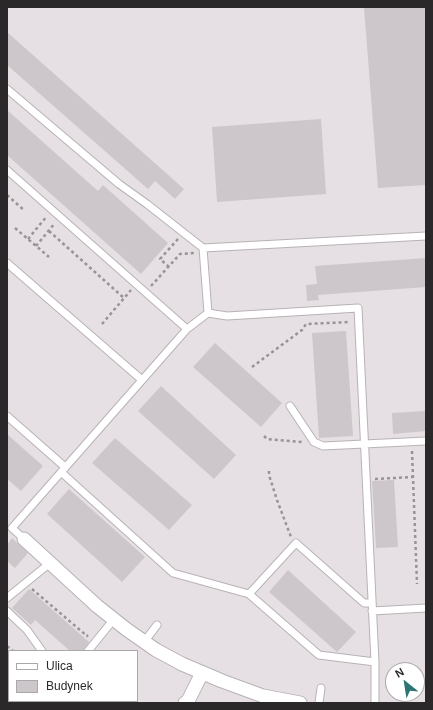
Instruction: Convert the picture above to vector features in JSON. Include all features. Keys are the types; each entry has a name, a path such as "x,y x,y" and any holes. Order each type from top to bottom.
{"street":[{"path":"24,539 97,606 144,642 164,654 202,673 263,696 300,703"},
{"path":"185,703 188,701 202,673"}],"lane":[{"path":"7,89 119,184 203,248 426,236"},
{"path":"7,170 187,329"},
{"path":"203,248 208,313"},
{"path":"7,263 142,380"},
{"path":"24,539 9,526 63,469 187,329 208,313 227,316 358,308 375,662 375,703"},
{"path":"290,406 314,442 323,446 330,447 426,441"},
{"path":"7,416 173,573 249,594 319,655 375,662"},
{"path":"249,594 296,543 364,604 372,603"},
{"path":"7,598 50,563"},
{"path":"372,612 426,608"},
{"path":"7,611 27,630 41,650"},
{"path":"89,650 114,619"},
{"path":"144,642 157,625"},
{"path":"319,703 321,688"}],"path":[{"path":"7,195 25,211"},
{"path":"28,239 53,210"},
{"path":"36,246 61,217"},
{"path":"15,228 49,257"},
{"path":"49,231 124,298"},
{"path":"169,267 160,259 183,233"},
{"path":"146,292 180,254 195,253 203,248"},
{"path":"102,324 136,284"},
{"path":"252,367 302,330 306,324 359,321"},
{"path":"264,436 267,439 314,442"},
{"path":"411,442 417,584"},
{"path":"269,471 284,521 296,543"},
{"path":"366,479 413,477"},
{"path":"33,591 87,636"}],"building":[{"path":"364,7 426,7 426,185 378,188"},
{"path":"7,32 184,189 175,199 155,181 148,189 7,65"},
{"path":"7,110 98,191 103,185 168,243 141,274 7,155"},
{"path":"321,119 326,194 217,202 212,127"},
{"path":"426,258 426,287 318,295 319,300 307,301 306,285 317,284 315,266"},
{"path":"346,331 353,436 319,438 312,333"},
{"path":"215,343 282,403 261,427 193,367"},
{"path":"161,386 236,455 214,479 138,411"},
{"path":"426,411 426,431 393,434 392,413"},
{"path":"7,434 43,466 21,491 7,479"},
{"path":"115,438 192,505 169,530 92,463"},
{"path":"394,480 398,547 376,548 372,481"},
{"path":"69,489 145,557 122,582 47,514"},
{"path":"12,538 28,553 15,568 7,561 7,545"},
{"path":"288,570 356,632 337,652 269,592"},
{"path":"29,589 89,642 84,650 69,650 35,620 31,625 12,608"}]}
